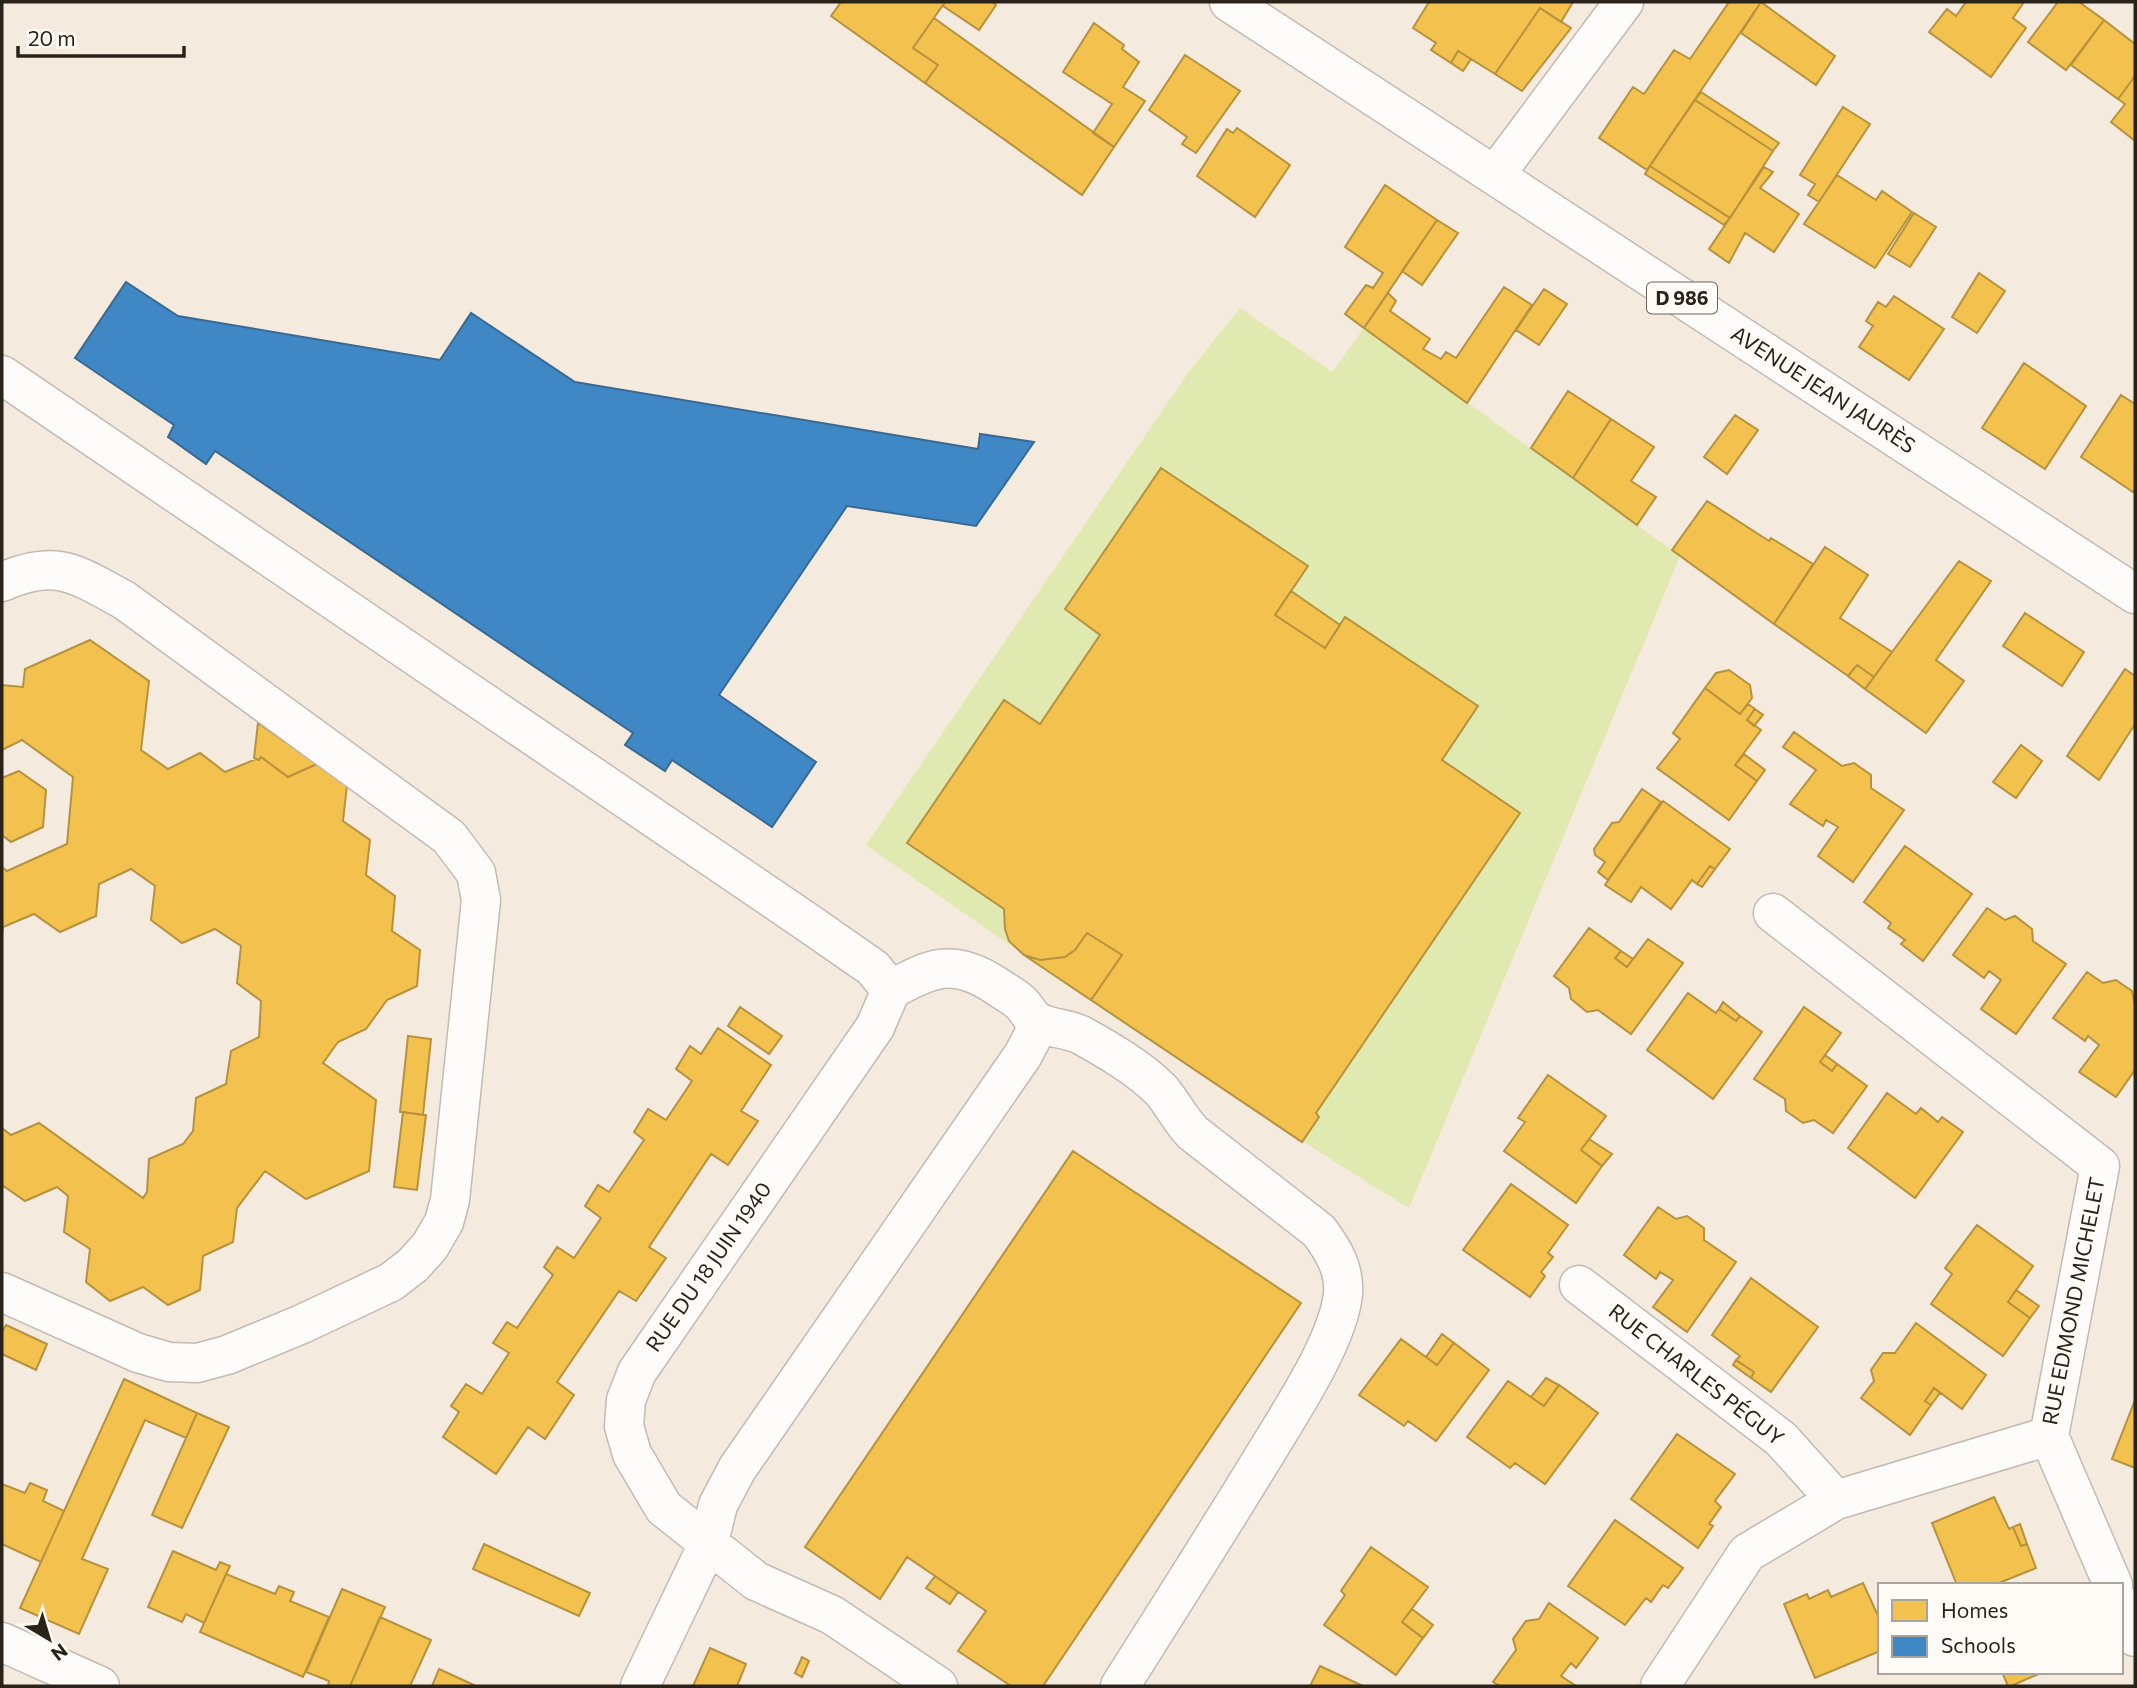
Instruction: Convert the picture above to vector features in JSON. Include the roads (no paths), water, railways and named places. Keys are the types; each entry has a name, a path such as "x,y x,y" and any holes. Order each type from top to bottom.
{"street":[{"name":"AVENUE JEAN JAURÈS","path":"1229,2 2135,594"},
{"path":"1495,176 1624,2"},
{"path":"2,375 804,920 873,968 891,990 920,973 937,968 959,968 980,975 1021,1003 1035,1020 1078,1033 1114,1055 1158,1088 1169,1099 1180,1120 1193,1133 1319,1231 1334,1251 1341,1271 1343,1294 1335,1325 1303,1392 1120,1686"},
{"path":"2,582 26,571 63,571 124,600 449,837 476,873 481,900 450,1200 444,1222 430,1246 413,1265 391,1282 302,1324 228,1355 197,1363 169,1362 138,1353 2,1292"},
{"name":"RUE EDMOND MICHELET","path":"1773,913 2100,1166 2049,1436 2112,1583"},
{"name":"RUE DU 18 JUIN 1940","path":"891,990 875,1027 637,1372 626,1400 624,1426 632,1454 664,1508 756,1581 832,1615 938,1686"},
{"path":"640,1686 709,1542 718,1505 737,1469 1023,1055 1034,1034 1035,1020"},
{"name":"RUE CHARLES PÉGUY","path":"1579,1285 1780,1439 1836,1500"},
{"path":"1660,1686 1747,1553 1836,1500 2049,1436"},
{"path":"2123,1609 2135,1637"},
{"path":"2,1642 100,1686"}]}
